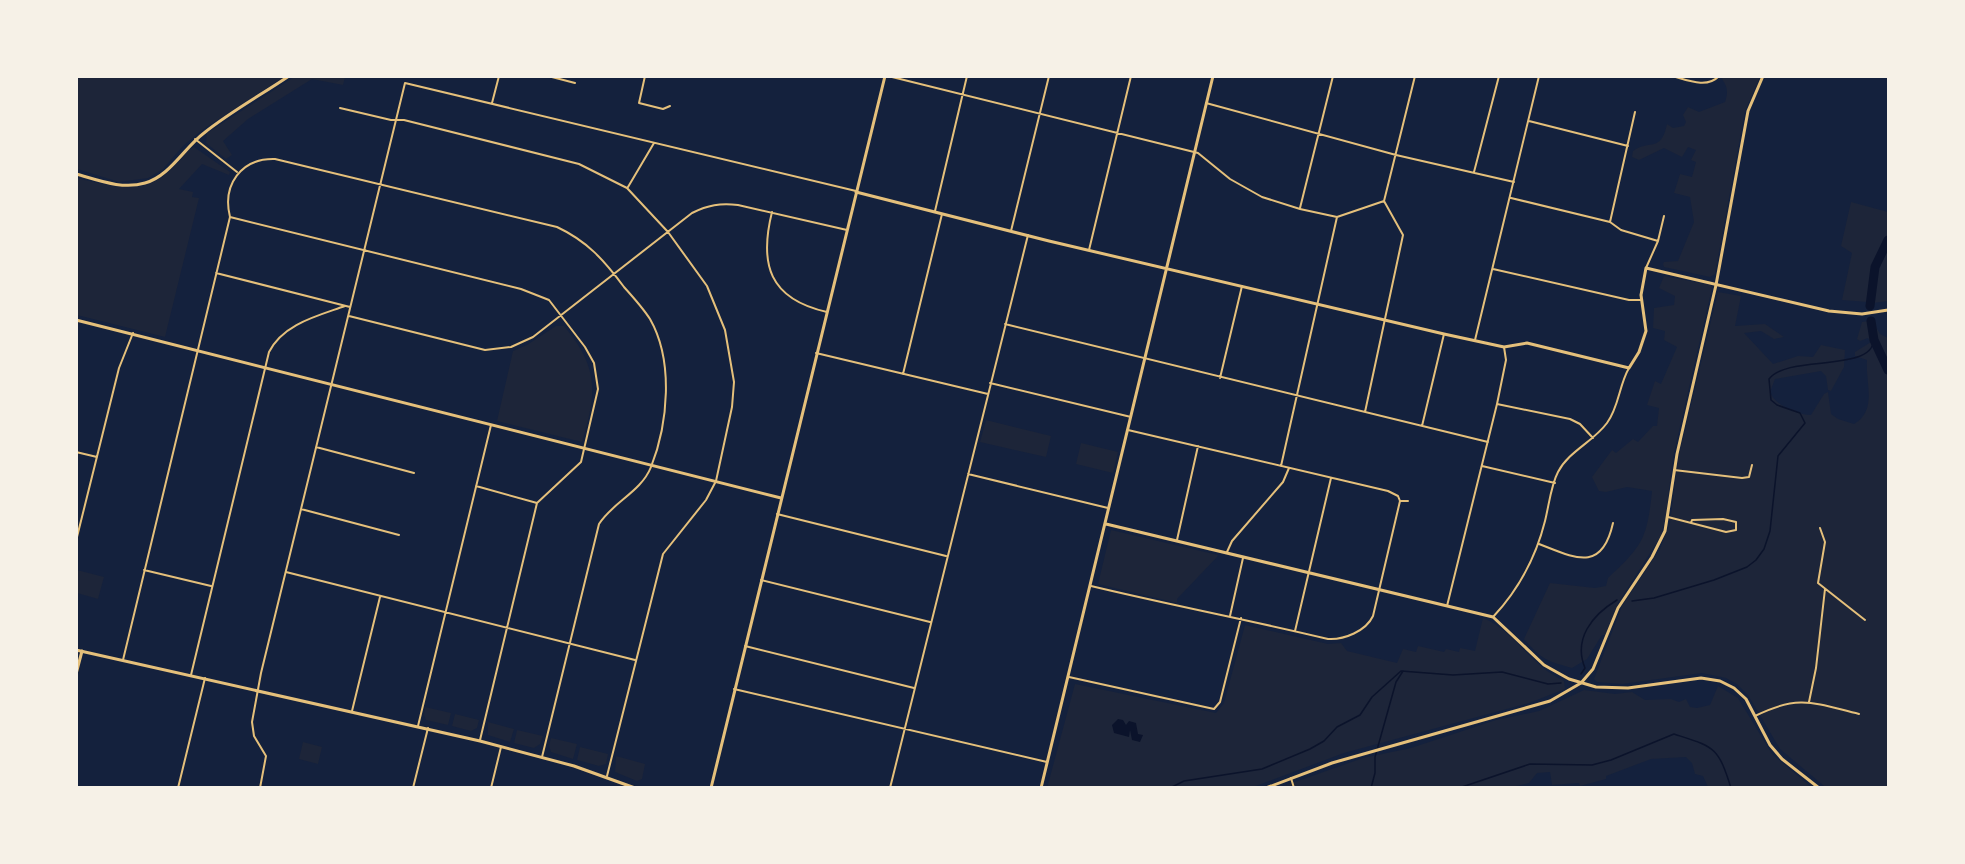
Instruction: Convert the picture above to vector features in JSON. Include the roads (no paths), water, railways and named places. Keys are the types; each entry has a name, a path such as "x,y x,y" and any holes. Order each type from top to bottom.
{"street":[{"path":"76,174 120,185 145,183 166,171 195,140 289,76"},
{"path":"492,104 499,76"},
{"path":"548,76 574,83"},
{"path":"645,76 639,103 663,109 670,106"},
{"path":"711,788 816,353 886,76 1194,152 1230,179 1262,198 1300,208 1337,217 1384,201"},
{"path":"935,212 968,76"},
{"path":"1011,231 1049,76"},
{"path":"1089,250 1131,76"},
{"path":"1041,788 1213,76"},
{"path":"1300,208 1333,76"},
{"path":"1365,412 1403,235 1384,201 1416,76"},
{"path":"1474,172 1499,76"},
{"path":"1475,340 1539,76"},
{"path":"1672,76 1703,84 1712,82 1719,76"},
{"path":"1266,788 1332,763 1550,701 1581,683 1597,662 1618,608 1660,543 1668,517 1674,470 1716,285 1746,122 1763,76"},
{"path":"260,788 266,756 252,727 258,691 405,83 856,191 1028,236 1444,334 1504,347 1527,343 1629,368"},
{"path":"1206,103 1320,132 1396,155 1514,182"},
{"path":"340,108 579,164 627,188 668,232 707,286 723,322 734,382 732,407 716,482 702,506 663,555 607,776"},
{"path":"1610,222 1629,147 1635,112"},
{"path":"1528,121 1629,147"},
{"path":"195,140 237,172"},
{"path":"627,188 654,143"},
{"path":"123,660 230,217 228,194 237,172 252,162 275,159 557,227 579,237 598,254 650,320 665,365 666,390 664,412 651,466 641,483 605,515 599,524 542,757"},
{"path":"1511,198 1610,222 1621,230 1658,241"},
{"path":"349,316 493,350 528,340 692,213 720,203 772,212 847,230"},
{"path":"772,212 765,252 781,289 795,302 827,312"},
{"path":"903,374 942,214"},
{"path":"1493,617 1508,602 1524,576 1539,544 1555,483 1564,463 1593,438 1614,412 1629,368 1639,352 1646,330 1642,300 1646,268 1658,241 1664,216"},
{"path":"230,217 521,288 549,300 589,352 598,380 597,398 585,449 581,462 537,503 480,741"},
{"path":"1281,466 1337,217"},
{"path":"890,788 1028,236"},
{"path":"1646,268 1838,312 1862,314 1888,310"},
{"path":"1492,269 1629,300 1642,300"},
{"path":"216,273 351,308"},
{"path":"1220,378 1242,286"},
{"path":"191,675 269,352 280,335 301,323 345,306"},
{"path":"76,320 781,498"},
{"path":"1005,324 1488,442"},
{"path":"76,541 119,368 133,333"},
{"path":"1422,426 1444,334"},
{"path":"1447,606 1497,404 1506,360 1504,347"},
{"path":"816,353 988,394"},
{"path":"990,384 1131,417"},
{"path":"1497,404 1570,419 1580,424 1593,438"},
{"path":"418,726 491,425"},
{"path":"1091,586 1176,607 1339,639 1364,628 1371,621 1380,590 1400,501 1394,493 1128,430"},
{"path":"1177,541 1198,446"},
{"path":"316,447 414,473"},
{"path":"76,452 97,457"},
{"path":"1674,470 1742,478 1749,477 1752,465"},
{"path":"1482,466 1555,483"},
{"path":"1227,554 1232,541 1283,482 1289,468"},
{"path":"968,474 1109,508"},
{"path":"1295,631 1331,478"},
{"path":"476,486 537,503"},
{"path":"1400,501 1408,501"},
{"path":"301,509 399,535"},
{"path":"777,514 947,556"},
{"path":"1668,517 1691,523 1726,532 1732,532 1737,525 1736,522 1723,519 1692,520 1691,523"},
{"path":"1539,544 1575,558 1587,558 1600,553 1605,547 1613,523"},
{"path":"1106,524 1493,617 1544,665 1581,683 1614,689 1693,679 1715,680 1740,693 1770,745 1782,759 1819,788"},
{"path":"1821,528 1825,542 1818,583 1865,620"},
{"path":"1230,616 1244,558"},
{"path":"144,570 211,586"},
{"path":"286,573 636,661"},
{"path":"761,580 931,622"},
{"path":"1809,702 1816,668 1825,589"},
{"path":"352,713 380,597"},
{"path":"1069,677 1208,709 1216,708 1220,702 1241,618"},
{"path":"745,646 914,688"},
{"path":"76,650 428,728 542,757 607,776 635,788"},
{"path":"76,674 82,651"},
{"path":"178,788 205,678"},
{"path":"734,688 1048,762"},
{"path":"1755,716 1785,702 1809,702 1859,714"},
{"path":"413,788 428,728"},
{"path":"491,788 501,747"},
{"path":"1291,778 1294,788"}],"waterway":[{"path":"1870,306 1875,267 1888,240"},
{"path":"1871,321 1874,340 1888,370"},
{"path":"1632,601 1654,598 1714,580 1747,567 1756,560 1764,549 1770,531 1778,456 1805,423 1800,413 1777,405 1771,400 1769,379 1793,367 1859,356 1869,350 1874,340"},
{"path":"1581,674 1585,668 1581,647 1587,629 1600,613 1617,600"},
{"path":"1170,788 1184,781 1262,769 1310,749 1324,741 1337,727 1360,715 1372,697 1401,671 1453,675 1502,672 1548,684 1561,683"},
{"path":"1371,788 1375,773 1375,757 1396,682 1403,671"},
{"path":"1459,788 1530,764 1592,765 1611,760 1674,734 1713,750 1722,764 1731,788"}]}
